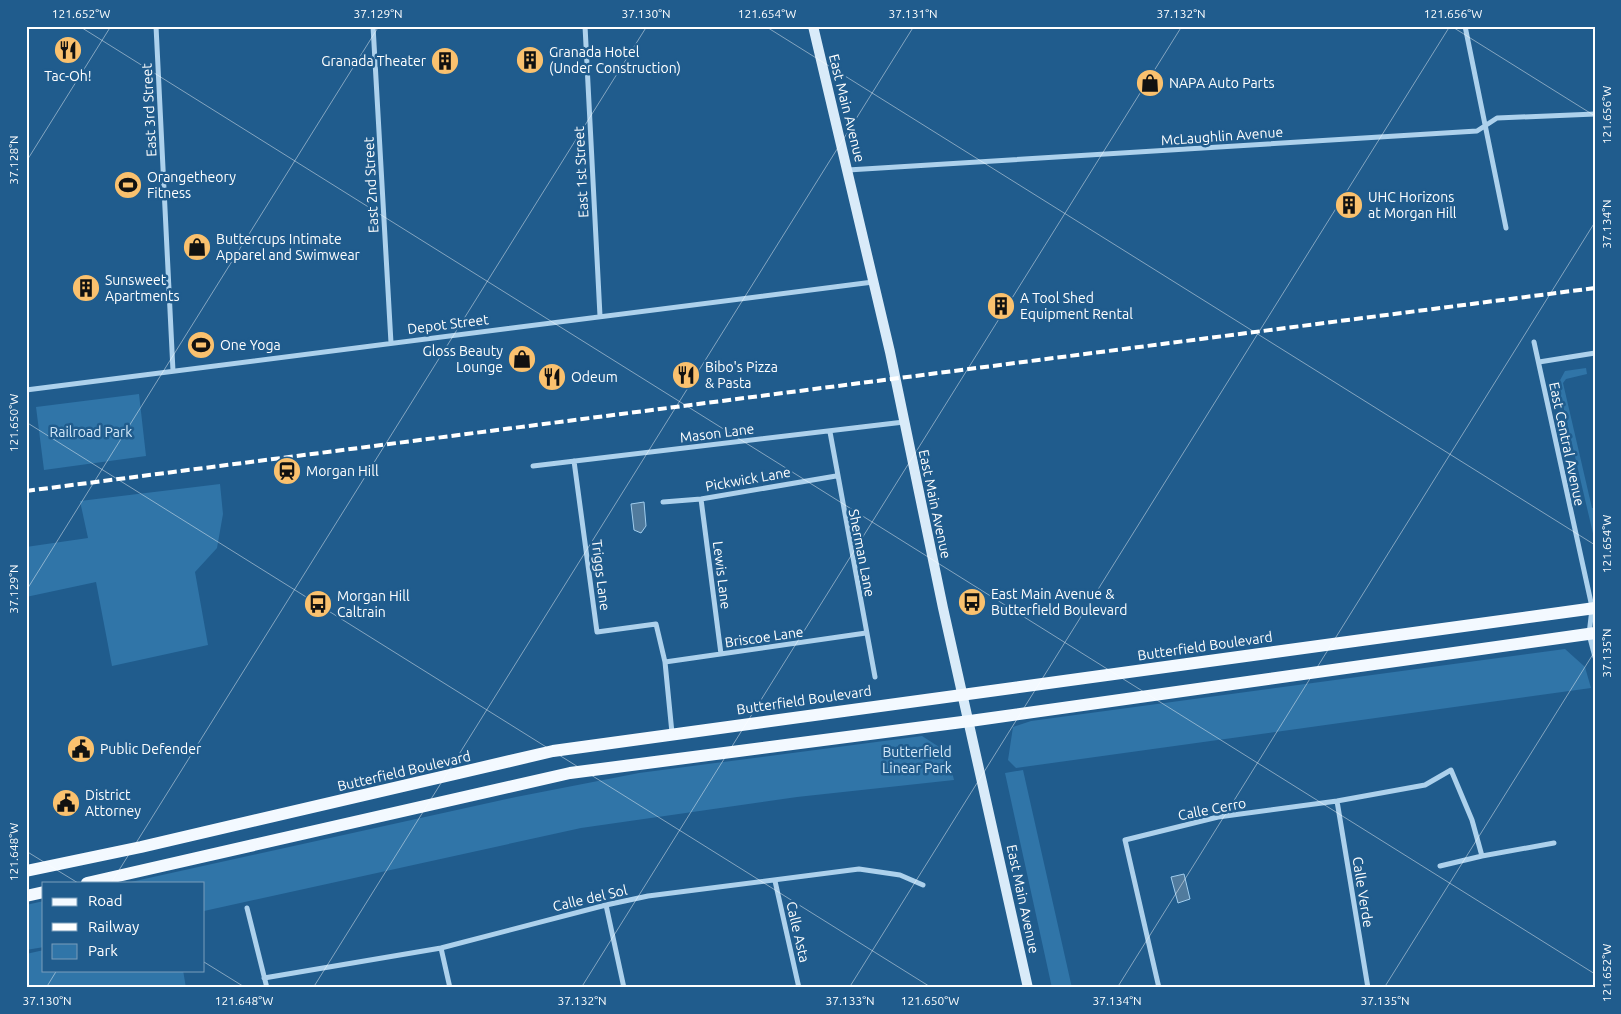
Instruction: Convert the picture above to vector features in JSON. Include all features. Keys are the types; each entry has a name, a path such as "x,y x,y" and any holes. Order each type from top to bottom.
{"main road":[{"name":"East Main Avenue","path":"813,26 874,282 962,694 970,721 1028,988"},
{"name":"Butterfield Boulevard","path":"26,871 141,847 554,751 1594,609"},
{"path":"91,882 570,772 970,721 1592,633"},
{"path":"26,896 42,892"}],"street":[{"name":"East 3rd Street","path":"156,26 173,371"},
{"name":"East 2nd Street","path":"373,26 391,343"},
{"name":"East 1st Street","path":"585,26 600,316"},
{"path":"1466,26 1506,228"},
{"name":"McLaughlin Avenue","path":"848,170 1477,131 1498,118 1595,114"},
{"name":"Depot Street","path":"26,390 874,282"},
{"name":"East Central Avenue","path":"1534,342 1594,609 1592,633 1595,657"},
{"path":"1539,362 1595,354"},
{"name":"Mason Lane","path":"533,466 904,422"},
{"name":"Sherman Lane","path":"830,432 836,476 875,677"},
{"name":"Triggs Lane","path":"574,461 597,632 656,624 665,662"},
{"name":"Pickwick Lane","path":"663,502 701,499 836,476"},
{"name":"Lewis Lane","path":"701,499 721,654"},
{"name":"Briscoe Lane","path":"665,662 866,633"},
{"path":"665,662 672,734"},
{"name":"Calle Cerro","path":"1158,988 1126,840 1218,817 1337,801 1425,785 1451,770 1472,820 1482,856"},
{"name":"Calle Verde","path":"1337,801 1368,988"},
{"path":"1440,866 1554,843"},
{"name":"Calle del Sol","path":"264,978 441,948 606,905 648,896 858,870 900,875 923,885"},
{"name":"Calle Asta","path":"775,881 800,988"},
{"path":"606,905 624,988"},
{"path":"247,908 267,988"},
{"path":"441,948 450,988"}],"green space":[{"path":"1586,368 1587,374 1566,379 1563,383 1592,508 1595,508 1595,542 1558,384 1565,371"},
{"name":"Railroad Park","path":"139,394 146,456 44,470 36,407"},
{"path":"220,484 223,514 217,548 195,572 208,645 112,666 96,582 26,597 26,547 88,538 80,501"},
{"path":"1565,649 1585,667 1591,688 1016,768 1008,760 1013,727 1031,721"},
{"name":"Butterfield Linear Park","path":"922,736 947,752 954,780 797,797 581,828 205,911 205,882 131,882 516,797 639,773"},
{"path":"1023,770 1072,988 1052,988 1005,773"},
{"path":"42,901 42,947 26,950 26,905"},
{"path":"42,950 42,972 183,972 186,988 26,988 26,954"}],"shaded area":[{"path":"644,502 646,526 641,533 634,530 631,504"},
{"path":"1184,874 1190,899 1178,903 1171,877"}],"railway":[{"path":"26,491 1595,288"}],"place":[{"name":"Tac-Oh!","path":"68,50"},
{"name":"Granada Hotel (Under Construction)","path":"530,60"},
{"name":"Granada Theater","path":"445,61"},
{"name":"NAPA Auto Parts","path":"1150,83"},
{"name":"Orangetheory Fitness","path":"128,185"},
{"name":"UHC Horizons at Morgan Hill","path":"1349,205"},
{"name":"Buttercups Intimate Apparel and Swimwear","path":"197,247"},
{"name":"Sunsweet Apartments","path":"86,288"},
{"name":"A Tool Shed Equipment Rental","path":"1001,306"},
{"name":"One Yoga","path":"201,345"},
{"name":"Gloss Beauty Lounge","path":"522,359"},
{"name":"Bibo's Pizza & Pasta","path":"686,375"},
{"name":"Odeum","path":"552,377"},
{"name":"Morgan Hill","path":"287,471"},
{"name":"East Main Avenue & Butterfield Boulevard","path":"972,602"},
{"name":"Morgan Hill Caltrain","path":"318,604"},
{"name":"Public Defender","path":"81,749"},
{"name":"District Attorney","path":"66,803"}]}
